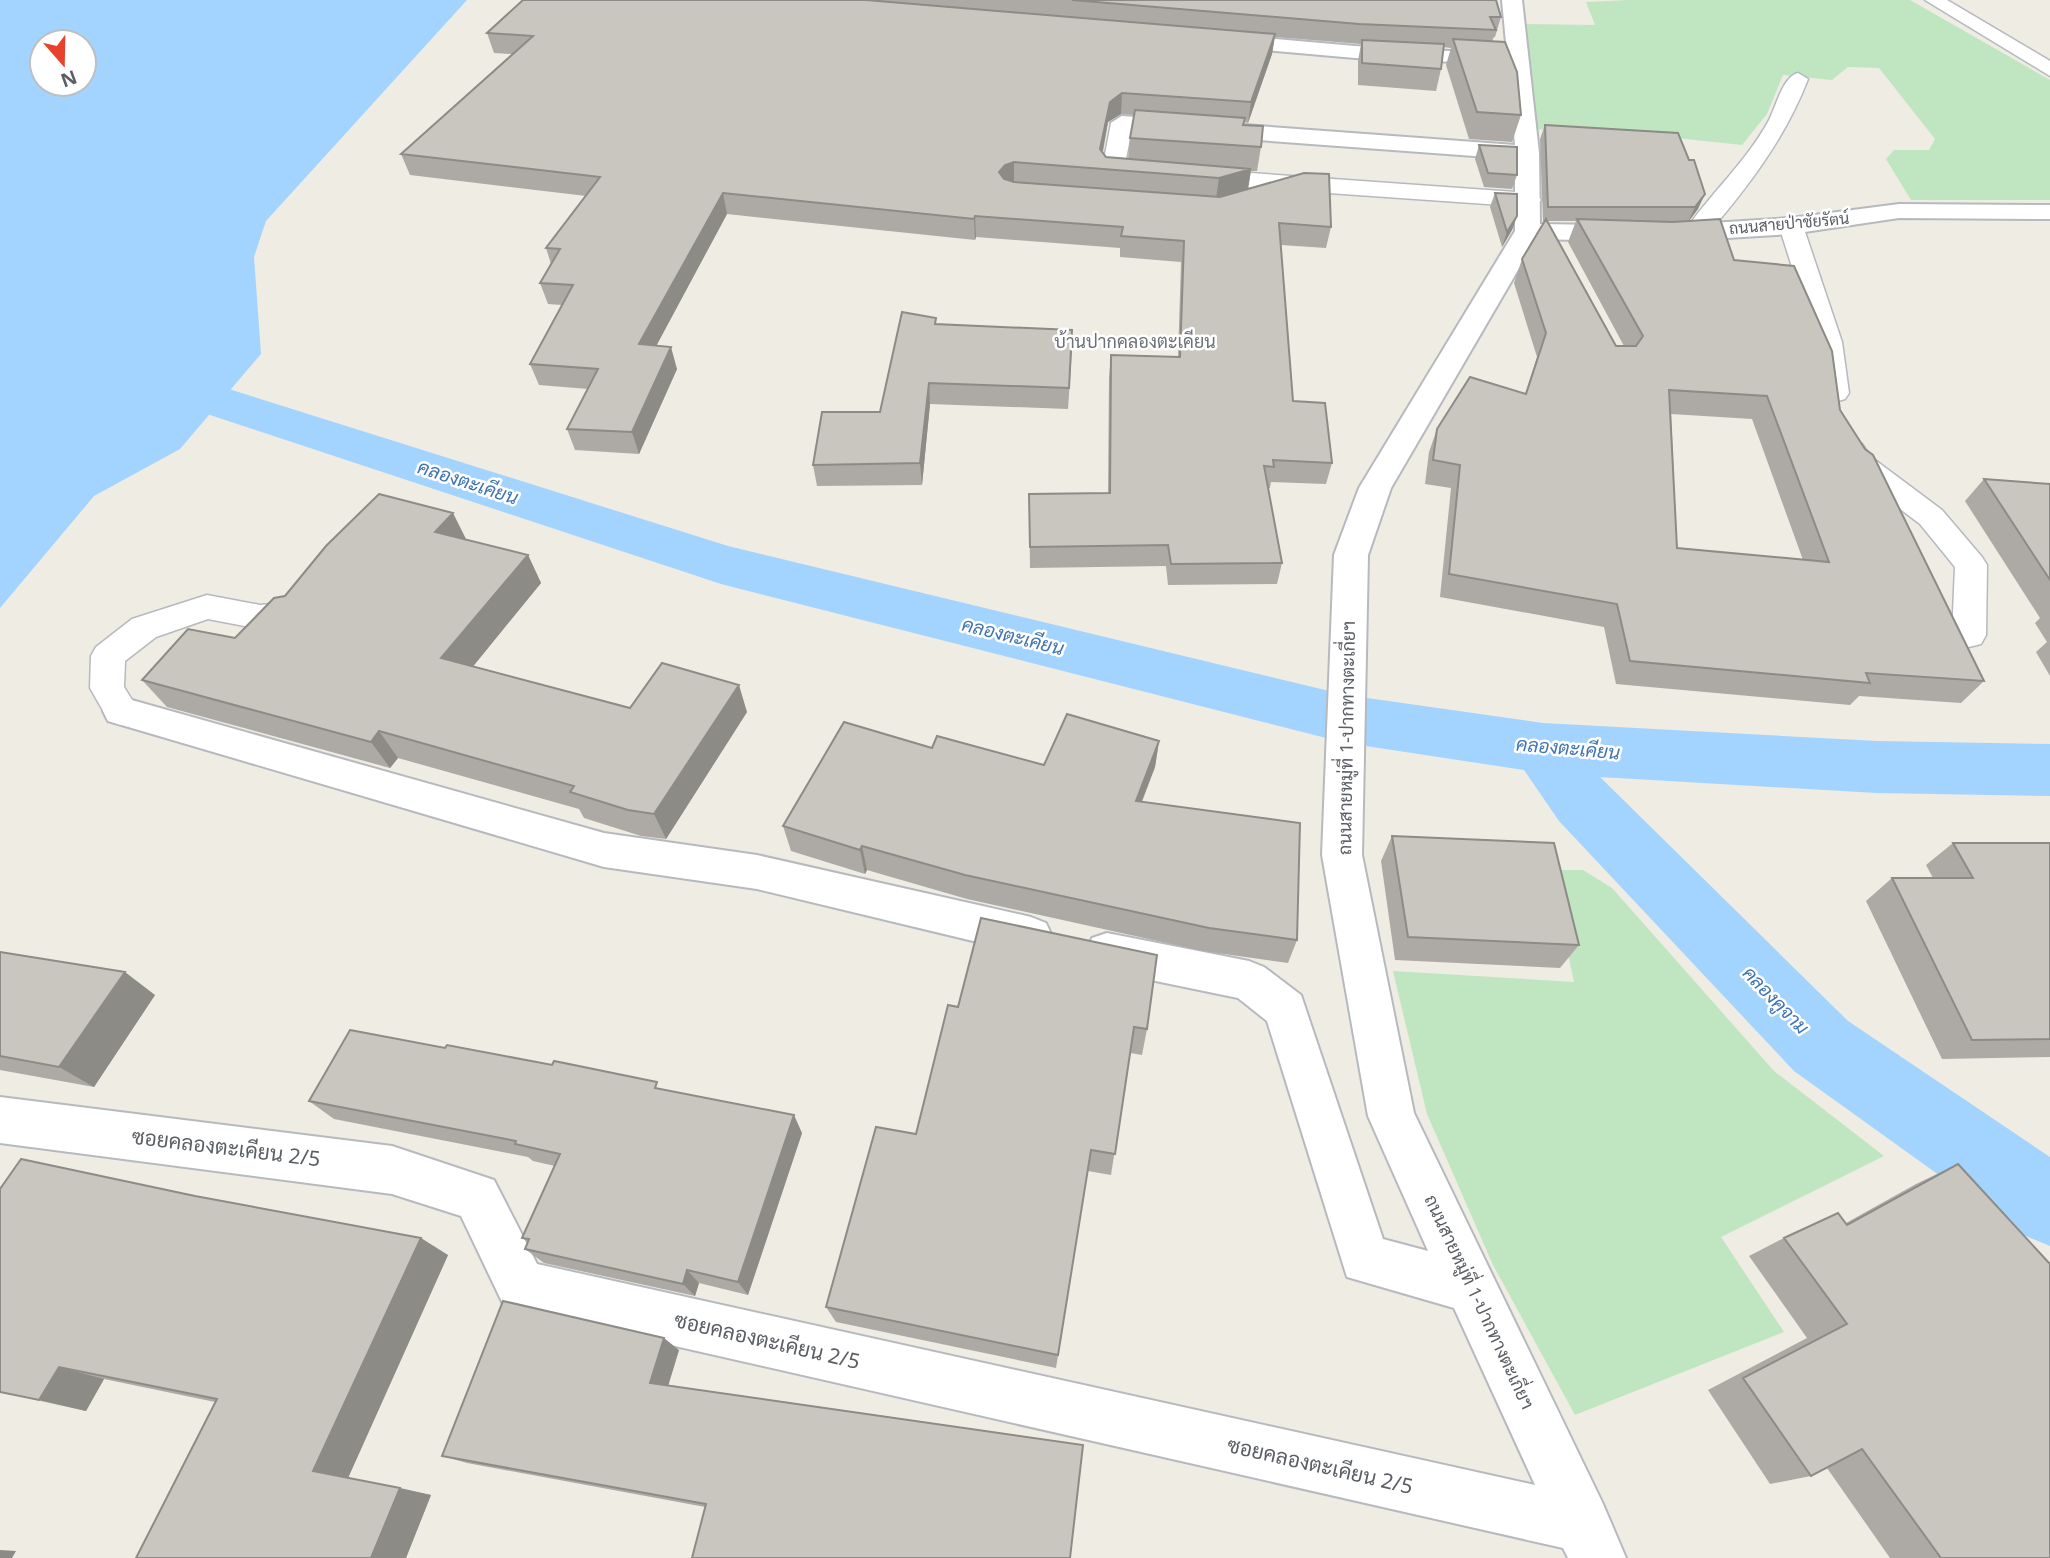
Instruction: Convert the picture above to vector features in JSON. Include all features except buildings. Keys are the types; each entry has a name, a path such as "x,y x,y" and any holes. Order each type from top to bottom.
{"street":[{"name":"ถนนสายหมู่ที่ 1-ปากทางตะเกี่ยฯ","path":"1512,0 1529,200 1538,231 1374,488 1351,555 1342,855 1391,1116 1590,1541"},
{"path":"1198,38 1355,51 1518,60"},
{"path":"1122,123 1527,153"},
{"name":"ถนนสายป่าชัยรัตน์","path":"1538,231 1697,232 1791,226 1899,211 2050,212"},
{"path":"121,711 604,850 757,872 998,929 1249,981 1284,1009 1365,1259 1473,1288"},
{"name":"ซอยคลองตะเคียน 2/5","path":"0,1120 392,1170 477,1197 521,1286 1590,1541"}],"lane":[{"path":"1934,0 2050,70"},
{"path":"1697,232 1743,179 1788,108 1798,79"},
{"path":"1122,123 1114,170 1529,200"},
{"path":"1241,202 1299,184"},
{"path":"1791,226 1829,342 1839,426 1860,464 1931,517 1972,565 1969,635"},
{"path":"1538,231 1560,255"},
{"path":"121,711 107,688 108,656 144,628 207,607 260,617 291,614 326,575"}],"green space":[{"path":"1910,0 2050,80 2050,200 1911,200 1886,159 1894,150 1929,150 1935,139 1879,68 1848,67 1832,80 1783,75 1767,114 1742,145 1639,134 1532,129 1524,24 1595,25 1586,2"},
{"path":"1550,870 1583,870 1612,888 1774,1071 1884,1156 1721,1237 1784,1332 1575,1415 1493,1265 1427,1114 1393,971 1574,982"}],"water":[{"path":"0,0 467,0 266,221 254,257 261,354 180,449 94,496 0,608"}],"waterway":[{"name":"คลองตะเคียน","path":"0,378 200,395 721,564 1346,719 1543,748"},
{"name":"คลองตะเคียน","path":"1543,748 1877,767 2050,770"},
{"name":"คลองคูจาม","path":"1543,748 1582,802 1821,1046 2050,1205"}],"district":[{"name":"บ้านปากคลองตะเคียน","path":"1135,342"}]}
